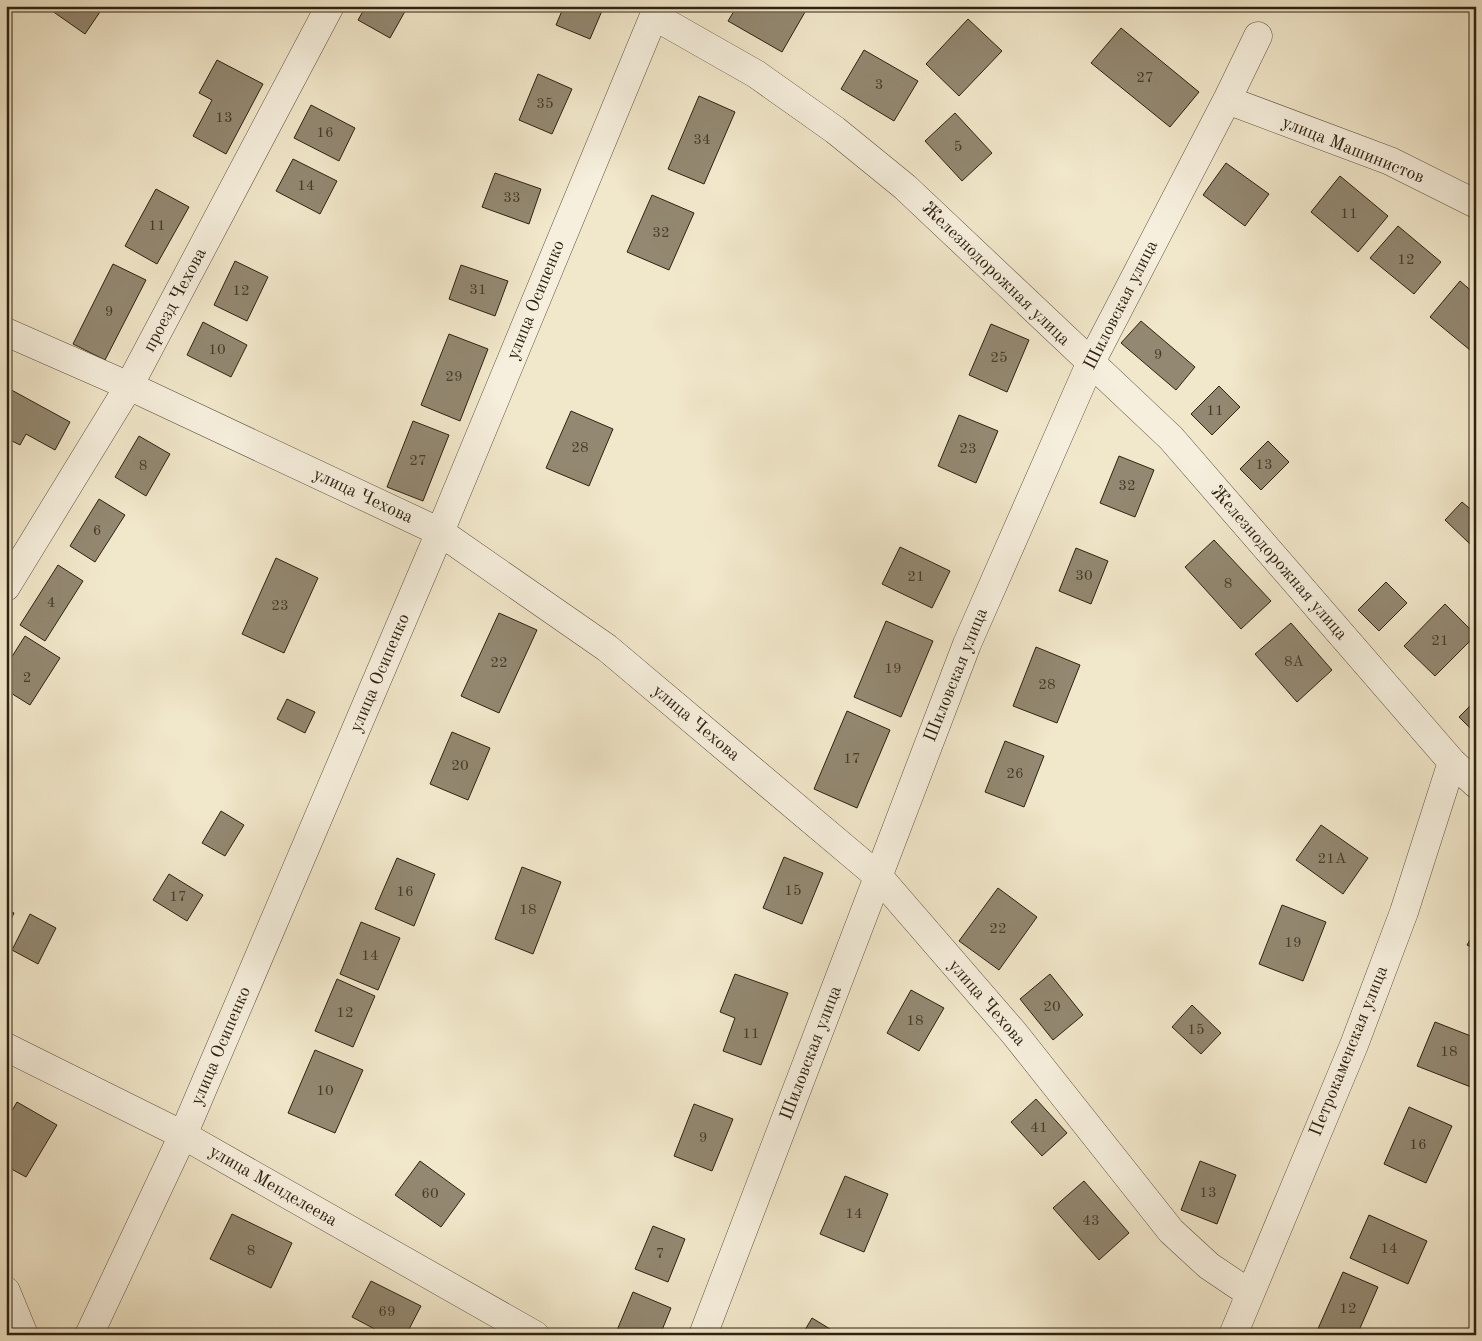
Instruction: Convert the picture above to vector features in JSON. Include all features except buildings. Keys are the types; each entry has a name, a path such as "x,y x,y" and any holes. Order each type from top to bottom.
{"street":[{"name":"проезд Чехова","path":"6,587 129,386 330,6"},
{"name":"Железнодорожная улица","path":"656,11 756,74 835,130 905,187 1170,438 1452,762 1476,784"},
{"name":"улица Осипенко","path":"89,1335 183,1135 440,532 656,11"},
{"name":"Шиловская улица","path":"703,1335 967,644 1090,364 1228,100 1258,36"},
{"name":"улица Машинистов","path":"1228,100 1390,161 1476,204"},
{"name":"улица Чехова","path":"6,332 129,386 440,532 607,648 879,877 1014,1032 1171,1231 1209,1266 1249,1293"},
{"name":"Петрокаменская улица","path":"1233,1335 1354,1045 1404,912 1452,762"},
{"name":"улица Менделеева","path":"6,1047 183,1135 535,1335"},
{"path":"6,1291 24,1335"}]}
